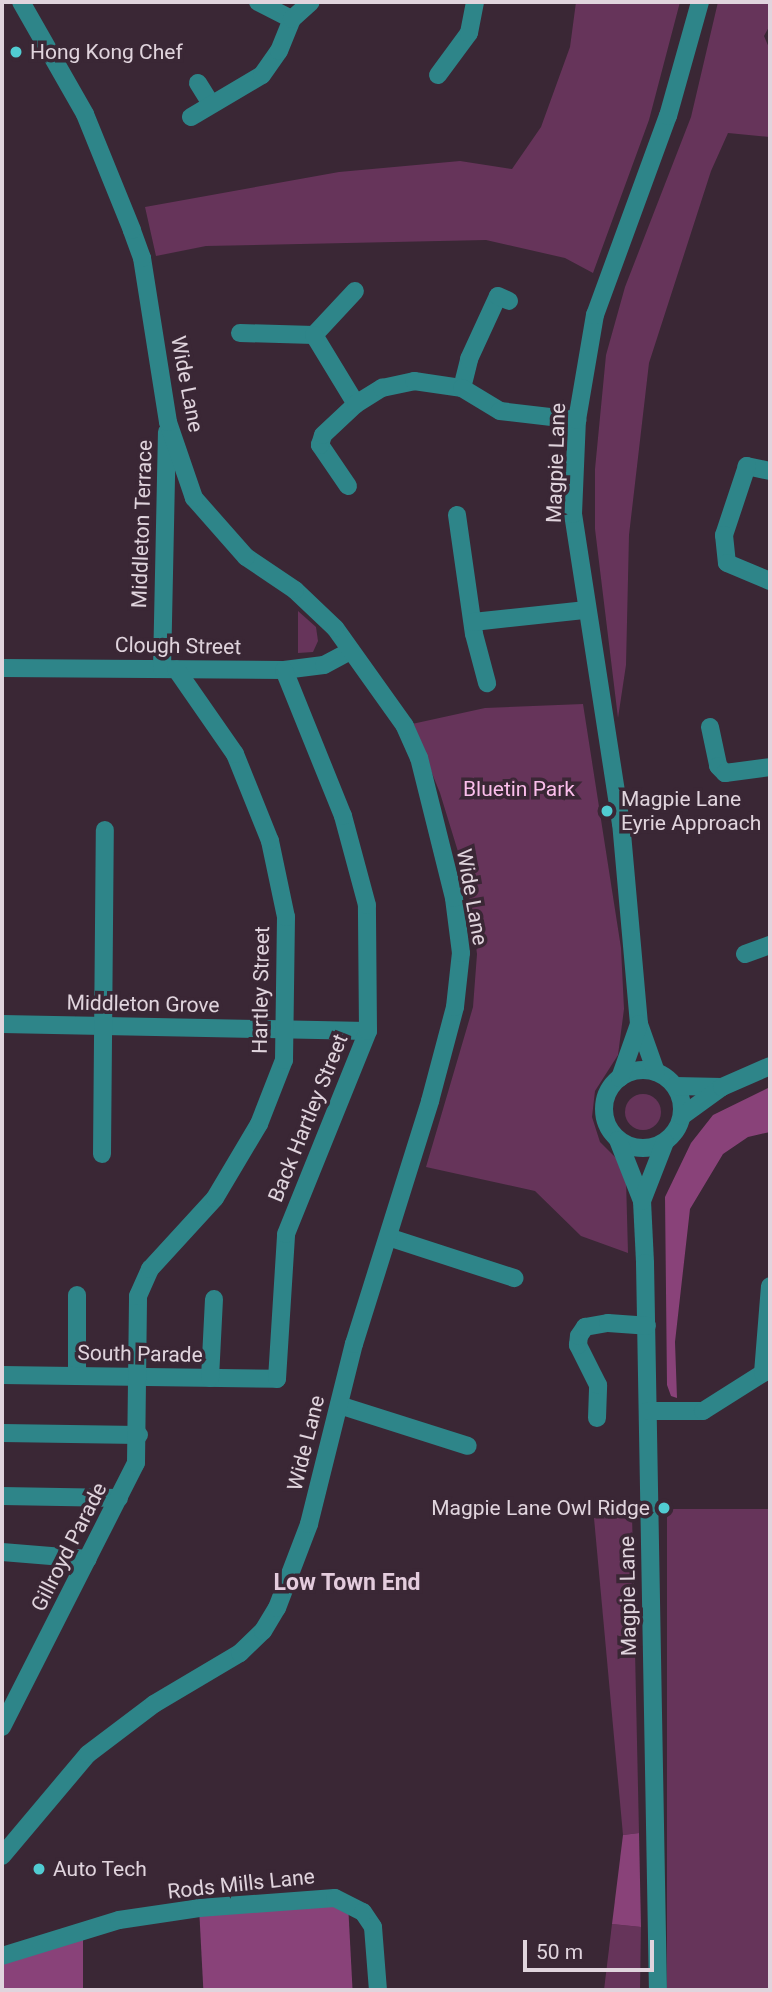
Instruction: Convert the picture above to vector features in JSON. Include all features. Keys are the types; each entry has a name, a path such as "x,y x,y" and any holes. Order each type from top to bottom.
{"street":[{"name":"Wide Lane","path":"2,1856 88,1754 154,1704 240,1653 263,1631 289,1581 309,1524 339,1405 455,1007 461,953 454,898 419,758 405,726 335,628 295,590 246,557 194,498 167,422 142,258 85,114 20,2"},
{"path":"258,2 292,19"},
{"path":"191,117 210,102 262,75 292,19 311,2"},
{"path":"438,75 469,33 475,2"},
{"name":"Magpie Lane","path":"656,1072 639,1024 621,824 573,514 577,420 595,315 668,116 700,2"},
{"path":"198,83 210,102"},
{"path":"240,333 314,335 355,291"},
{"path":"462,388 469,359 498,296 509,301"},
{"path":"314,335 356,404"},
{"path":"348,486 320,445 332,424 356,404 382,388 414,381 462,388 500,411 577,420"},
{"name":"Middleton Terrace","path":"167,422 169,669"},
{"path":"770,471 747,466 724,535 727,563 770,581"},
{"path":"457,515 473,622 487,683"},
{"path":"473,622 586,610"},
{"name":"Clough Street","path":"2,667 284,670 324,665 350,651"},
{"name":"Hartley Street","path":"139,1377 138,1296 150,1269 215,1198 259,1124 284,1060 288,1030 286,917 270,841 235,754 169,669"},
{"name":"Back Hartley Street","path":"277,1379 286,1234 368,1031 367,905 343,816 284,670"},
{"path":"710,727 718,766 725,773 770,767"},
{"path":"102,1154 105,830"},
{"path":"745,954 770,945"},
{"name":"Middleton Grove","path":"2,1024 368,1031"},
{"name":"Magpie Lane","path":"620,1078 639,1024"},
{"path":"722,1087 675,1086 656,1072 637,1071 620,1078 608,1091 604,1109 608,1126 618,1140 641,1149 665,1142 682,1116 722,1087 770,1066"},
{"path":"675,1086 682,1116"},
{"name":"Magpie Lane","path":"618,1140 642,1200 647,1326 658,1990"},
{"name":"Magpie Lane","path":"642,1200 665,1142"},
{"path":"388,1237 514,1278"},
{"path":"648,1410 703,1411 766,1374 770,1286"},
{"path":"77,1295 77,1376"},
{"path":"209,1378 214,1299"},
{"path":"597,1418 598,1385 578,1345 579,1336 585,1327 608,1323 647,1326"},
{"name":"South Parade","path":"2,1375 277,1379"},
{"name":"Gillroyd Parade","path":"2,1727 136,1463 139,1377"},
{"path":"339,1405 468,1446"},
{"path":"2,1433 139,1435"},
{"path":"2,1496 119,1497"},
{"path":"2,1552 88,1559"},
{"name":"Rods Mills Lane","path":"2,1956 119,1920 199,1908 335,1898 363,1912 373,1927 378,1990"}],"green space":[{"path":"576,2 680,2 649,120 593,273 565,258 486,240 206,246 156,256 145,207 339,172 460,161 512,169 541,127 570,47"},
{"path":"718,2 770,2 770,25 764,36 770,50 770,137 728,133 711,171 649,363 629,535 626,665 618,718 595,529 595,469 606,355 625,287 691,117"},
{"path":"298,611 316,627 318,641 313,652 298,653"},
{"name":"Bluetin Park","path":"583,704 621,948 624,1009 618,1055 595,1091 592,1117 600,1142 618,1160 626,1179 628,1253 581,1236 535,1191 426,1167 473,1007 477,954 467,881 440,793 412,724 485,708"},
{"path":"643,1094 656,1099 661,1112 656,1125 643,1130 630,1125 625,1112 630,1099"},
{"path":"667,1509 770,1509 770,1990 667,1990"},
{"path":"632,1514 639,1833 623,1835 594,1518"},
{"path":"612,1924 641,1927 640,1990 604,1990"}],"shaded area":[{"path":"770,1087 770,1132 748,1137 723,1154 690,1209 675,1342 677,1398 671,1396 667,1385 665,1197 691,1143 713,1115"},
{"path":"639,1833 641,1927 612,1924 623,1835"},
{"path":"348,1903 353,1990 203,1990 199,1911"},
{"path":"83,1938 83,1990 2,1990 2,1964"}],"place":[{"name":"Hong Kong Chef","path":"16,52"},
{"name":"Magpie Lane Eyrie Approach","path":"607,811"},
{"name":"Magpie Lane Owl Ridge","path":"664,1508"},
{"name":"Auto Tech","path":"39,1869"}],"district":[{"name":"Low Town End","path":"347,1583"}]}
